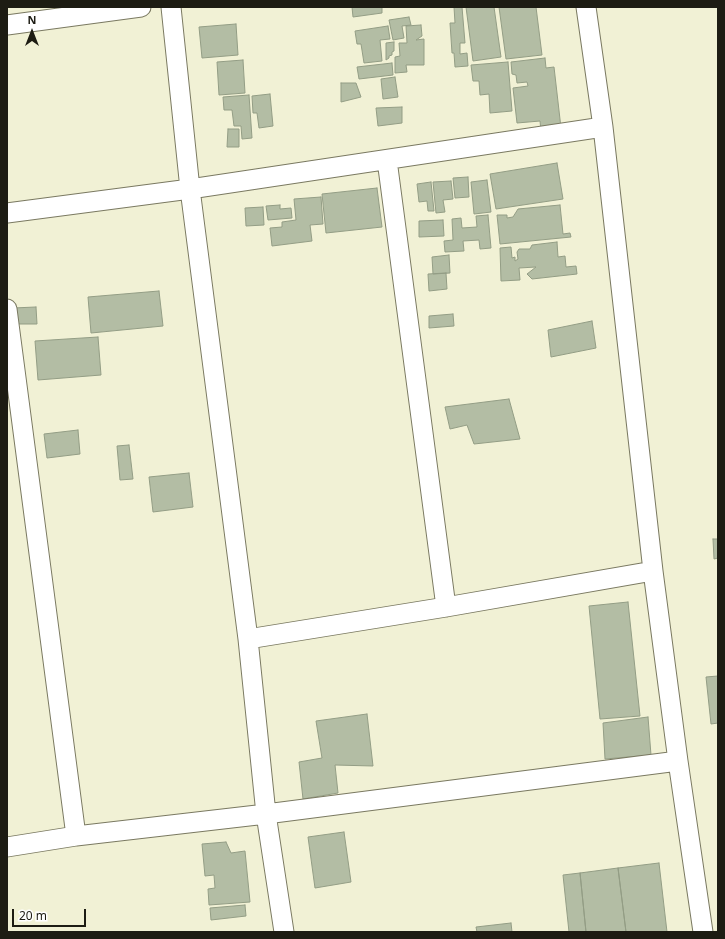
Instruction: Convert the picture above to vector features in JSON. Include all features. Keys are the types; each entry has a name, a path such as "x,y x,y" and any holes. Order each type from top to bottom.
{"street":[{"path":"7,25 141,7"},
{"path":"171,7 190,189 248,639 266,814 284,932"},
{"path":"586,7 603,127 653,571 678,761 703,932"},
{"path":"7,213 190,189 603,127"},
{"path":"387,160 446,607"},
{"path":"7,309 76,836"},
{"path":"248,639 446,607 653,571"},
{"path":"7,847 76,836 266,814 678,761"}],"building":[{"path":"352,7 382,7 382,13 353,17"},
{"path":"454,7 462,7 465,43 460,43 460,54 467,53 468,66 455,67 454,53 452,53 450,23 455,23"},
{"path":"466,7 494,7 501,57 473,61"},
{"path":"499,7 536,7 542,55 506,59"},
{"path":"409,17 411,25 402,26 404,38 393,40 389,20"},
{"path":"236,24 238,55 202,58 199,27"},
{"path":"421,25 422,36 416,40 424,39 424,65 406,65 407,72 395,73 395,57 400,56 399,43 407,43 406,26"},
{"path":"388,26 390,39 380,40 382,61 364,63 361,44 357,44 355,31"},
{"path":"394,42 394,51 386,60 386,43"},
{"path":"545,58 546,68 554,67 561,128 541,131 540,121 517,123 513,88 528,86 527,82 517,83 516,75 512,74 511,62"},
{"path":"243,60 245,93 219,95 217,62"},
{"path":"508,62 512,111 490,113 489,94 480,95 479,81 473,81 471,65"},
{"path":"392,63 393,75 359,79 357,67"},
{"path":"395,77 398,97 383,99 381,79"},
{"path":"341,83 356,83 361,97 341,102"},
{"path":"270,94 273,126 259,128 257,113 253,113 252,96"},
{"path":"249,95 252,138 242,139 241,126 234,126 232,110 224,110 223,97"},
{"path":"402,107 402,123 378,126 376,108"},
{"path":"228,129 239,129 239,147 227,147"},
{"path":"557,163 563,199 496,209 490,174"},
{"path":"468,177 469,197 455,198 453,178"},
{"path":"487,180 491,212 474,214 471,182"},
{"path":"451,181 453,199 443,200 445,212 436,213 433,182"},
{"path":"431,182 434,211 428,211 427,201 419,202 417,184"},
{"path":"377,188 382,227 326,233 322,194"},
{"path":"321,197 323,224 310,225 312,241 272,246 270,228 282,227 282,222 296,220 294,199"},
{"path":"280,205 280,209 291,208 292,218 268,220 266,206"},
{"path":"560,205 563,234 570,233 571,237 500,244 497,215 507,215 507,218 513,217 518,209"},
{"path":"263,207 264,225 246,226 245,208"},
{"path":"488,215 491,248 480,249 479,240 463,241 464,251 445,252 444,241 453,240 452,219 461,218 462,228 477,227 476,216"},
{"path":"443,220 444,236 419,237 419,221"},
{"path":"557,242 558,257 565,256 566,267 576,266 577,274 532,279 527,274 536,267 519,268 520,280 501,281 500,248 511,247 512,258 515,257 515,261 518,259 517,252 519,249 530,249 532,245"},
{"path":"449,255 450,273 433,274 432,257"},
{"path":"446,273 447,289 429,291 428,274"},
{"path":"159,291 163,326 91,333 88,297"},
{"path":"36,307 37,324 9,324 13,308"},
{"path":"453,314 454,326 429,328 429,316"},
{"path":"592,321 596,348 551,357 548,330"},
{"path":"98,337 101,375 38,380 35,341"},
{"path":"509,399 520,439 474,444 467,425 450,429 445,407"},
{"path":"78,430 80,454 47,458 44,434"},
{"path":"129,445 133,479 120,480 117,446"},
{"path":"189,473 193,507 153,512 149,477"},
{"path":"713,539 718,539 718,558 714,559"},
{"path":"628,602 640,716 600,719 589,606"},
{"path":"718,676 718,723 711,724 706,677"},
{"path":"367,714 373,766 335,765 338,793 303,799 299,762 322,758 316,721"},
{"path":"648,717 651,755 605,759 603,723"},
{"path":"344,832 351,882 315,888 308,837"},
{"path":"226,842 231,853 245,851 250,902 209,905 208,889 215,888 214,875 205,876 202,844"},
{"path":"659,863 667,932 626,932 618,868"},
{"path":"618,868 626,932 586,932 580,873"},
{"path":"580,873 586,932 569,932 563,875"},
{"path":"245,905 246,916 211,920 210,908"},
{"path":"511,923 512,932 477,932 476,927"}]}
